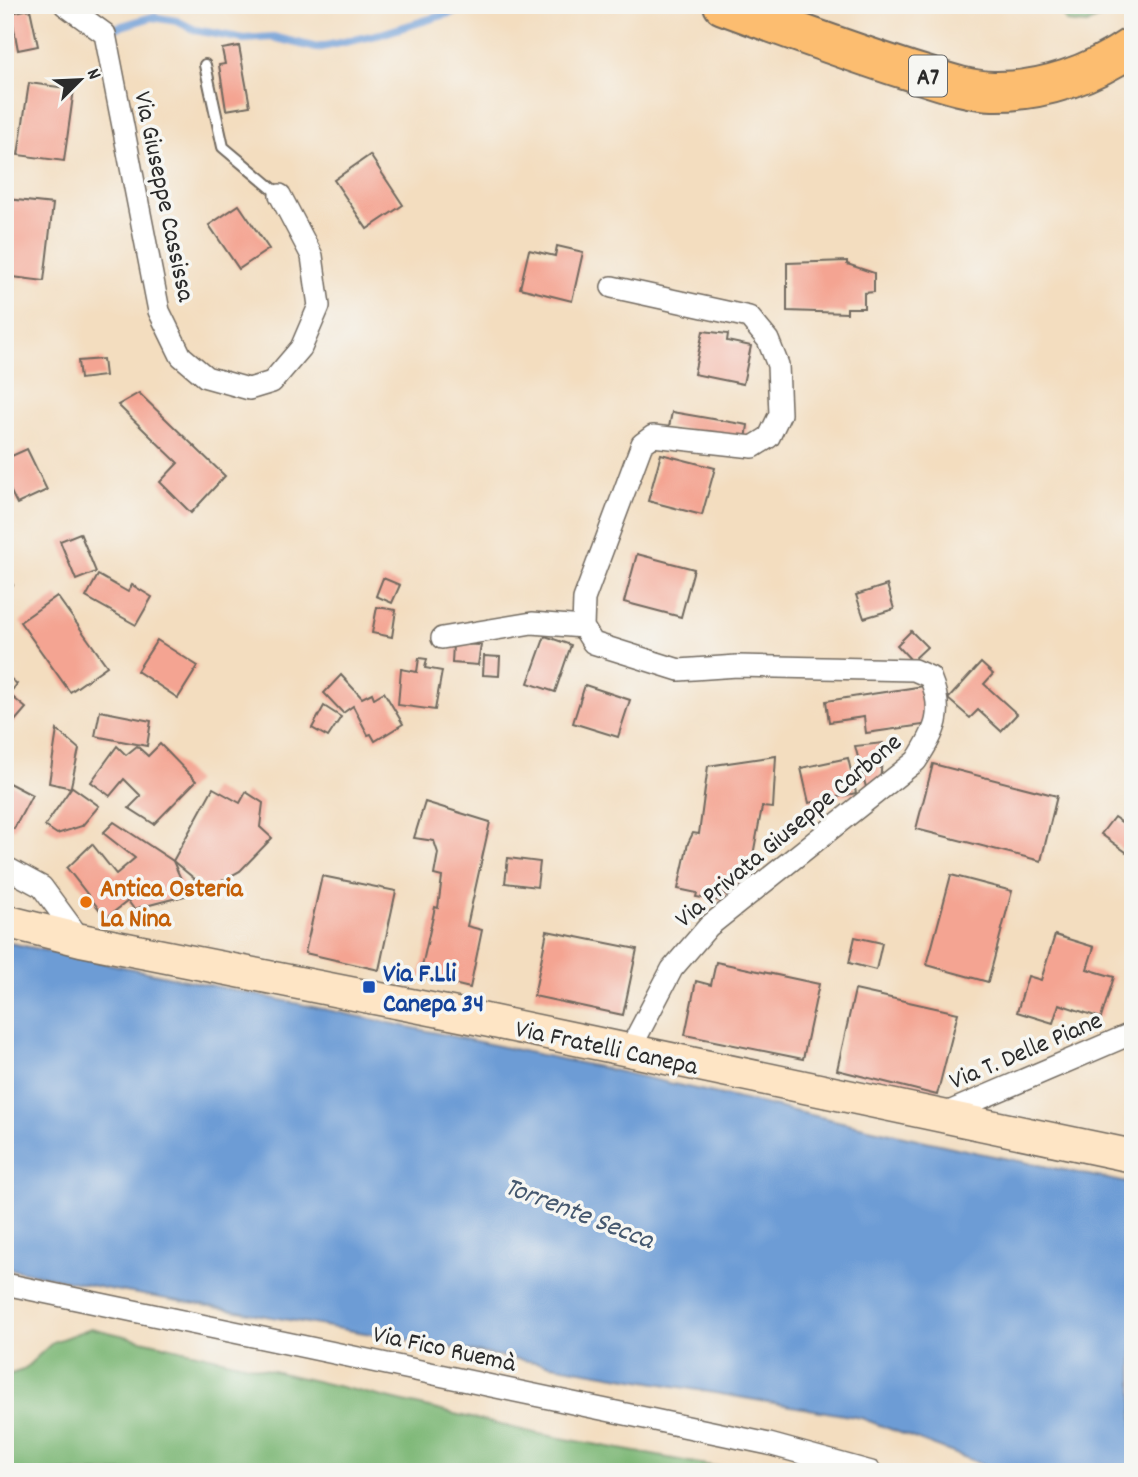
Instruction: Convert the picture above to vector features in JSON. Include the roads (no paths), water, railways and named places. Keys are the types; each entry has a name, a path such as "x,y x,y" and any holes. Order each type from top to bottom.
{"highway":[{"name":"A7","path":"723,5 855,54 968,89 1021,90 1053,83 1089,72 1133,46"}],"main road":[{"name":"Via Fratelli Canepa","path":"5,921 81,940 1133,1156"}],"street":[{"name":"Via Giuseppe Cassissa","path":"65,5 104,34 159,311 181,356 206,377 249,389 272,382 301,348 319,306 312,257 280,195"},
{"path":"442,638 532,623 583,627 584,598 642,444 653,436 753,447 769,437 780,414 778,366 768,340 749,317 611,287"},
{"name":"Via Privata Giuseppe Carbone","path":"583,627 593,643 679,670 737,666 914,670 930,677 938,696 935,732 916,761 709,926 672,969 629,1051"},
{"path":"5,867 42,887 81,940"},
{"name":"Via T. Delle Piane","path":"940,1116 1133,1033"},
{"name":"Via Fico Ruemà","path":"5,1284 709,1430 871,1472"}],"lane":[{"path":"205,65 223,147 280,195"}],"water":[{"name":"Torrente Secca","path":"5,942 603,1068 979,1153 1133,1184 1133,1472 1003,1472 861,1418 114,1290 5,1268"}],"waterway":[{"path":"115,28 152,17 177,21 195,30 244,39 273,37 317,48 381,34 476,5"}],"place":[{"name":"Antica Osteria La Nina","path":"86,902"},
{"name":"Via F.Lli Canepa 34","path":"369,987"}]}
